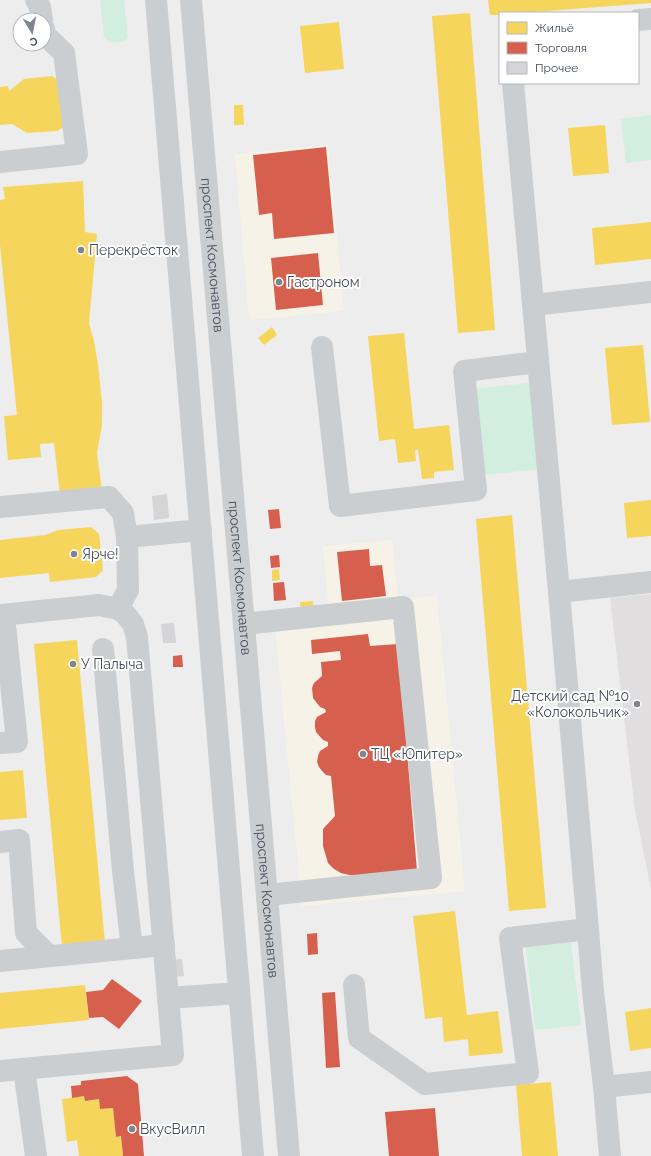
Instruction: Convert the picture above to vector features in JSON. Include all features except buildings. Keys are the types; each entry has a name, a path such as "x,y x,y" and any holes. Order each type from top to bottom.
{"street":[{"path":"36,0 40,6 41,12"},
{"path":"156,0 253,1156"},
{"name":"проспект Космонавтов","path":"191,0 289,1156"},
{"path":"639,20 651,19"},
{"path":"0,162 77,154 64,53 52,42"},
{"path":"513,84 559,592 592,992 604,1087 610,1156"},
{"path":"533,305 651,292"},
{"path":"322,347 340,506 476,490 464,371 538,362"},
{"path":"0,507 109,497 123,513 127,537 128,590 118,609"},
{"path":"127,537 200,530"},
{"path":"559,592 651,582"},
{"path":"0,744 17,742 2,615 99,606 118,609 126,615 133,624 137,637 173,1055 0,1071"},
{"path":"244,624 403,607 431,878 267,895"},
{"path":"103,649 123,872 131,940"},
{"path":"0,842 19,840 26,933 49,956"},
{"path":"123,872 157,868"},
{"path":"354,985 359,1038 425,1084 528,1073 510,938 588,929"},
{"path":"0,961 164,945"},
{"path":"168,998 240,993"},
{"path":"24,1069 36,1156"},
{"path":"604,1087 651,1082"}],"shaded area":[{"path":"328,145 344,311 249,320 235,154"},
{"path":"392,540 398,599 437,596 465,891 302,906 274,618 329,613 323,546"},
{"name":"Детский сад №10 «Колокольчик»","path":"651,594 651,889 635,810 610,598"}],"green space":[{"path":"100,0 124,0 128,37 126,41 111,43 104,38"},
{"path":"651,115 651,160 626,163 621,119"},
{"path":"529,383 539,469 484,475 474,389"},
{"path":"571,942 581,1025 535,1030 526,947"}],"place":[{"name":"Перекрёсток","path":"81,250"},
{"name":"Гастроном","path":"279,282"},
{"name":"Ярче!","path":"74,554"},
{"name":"У Палыча","path":"73,664"},
{"name":"Детский сад №10 «Колокольчик»","path":"637,704"},
{"name":"ТЦ «Юпитер»","path":"363,754"},
{"name":"ВкусВилл","path":"132,1129"}]}
